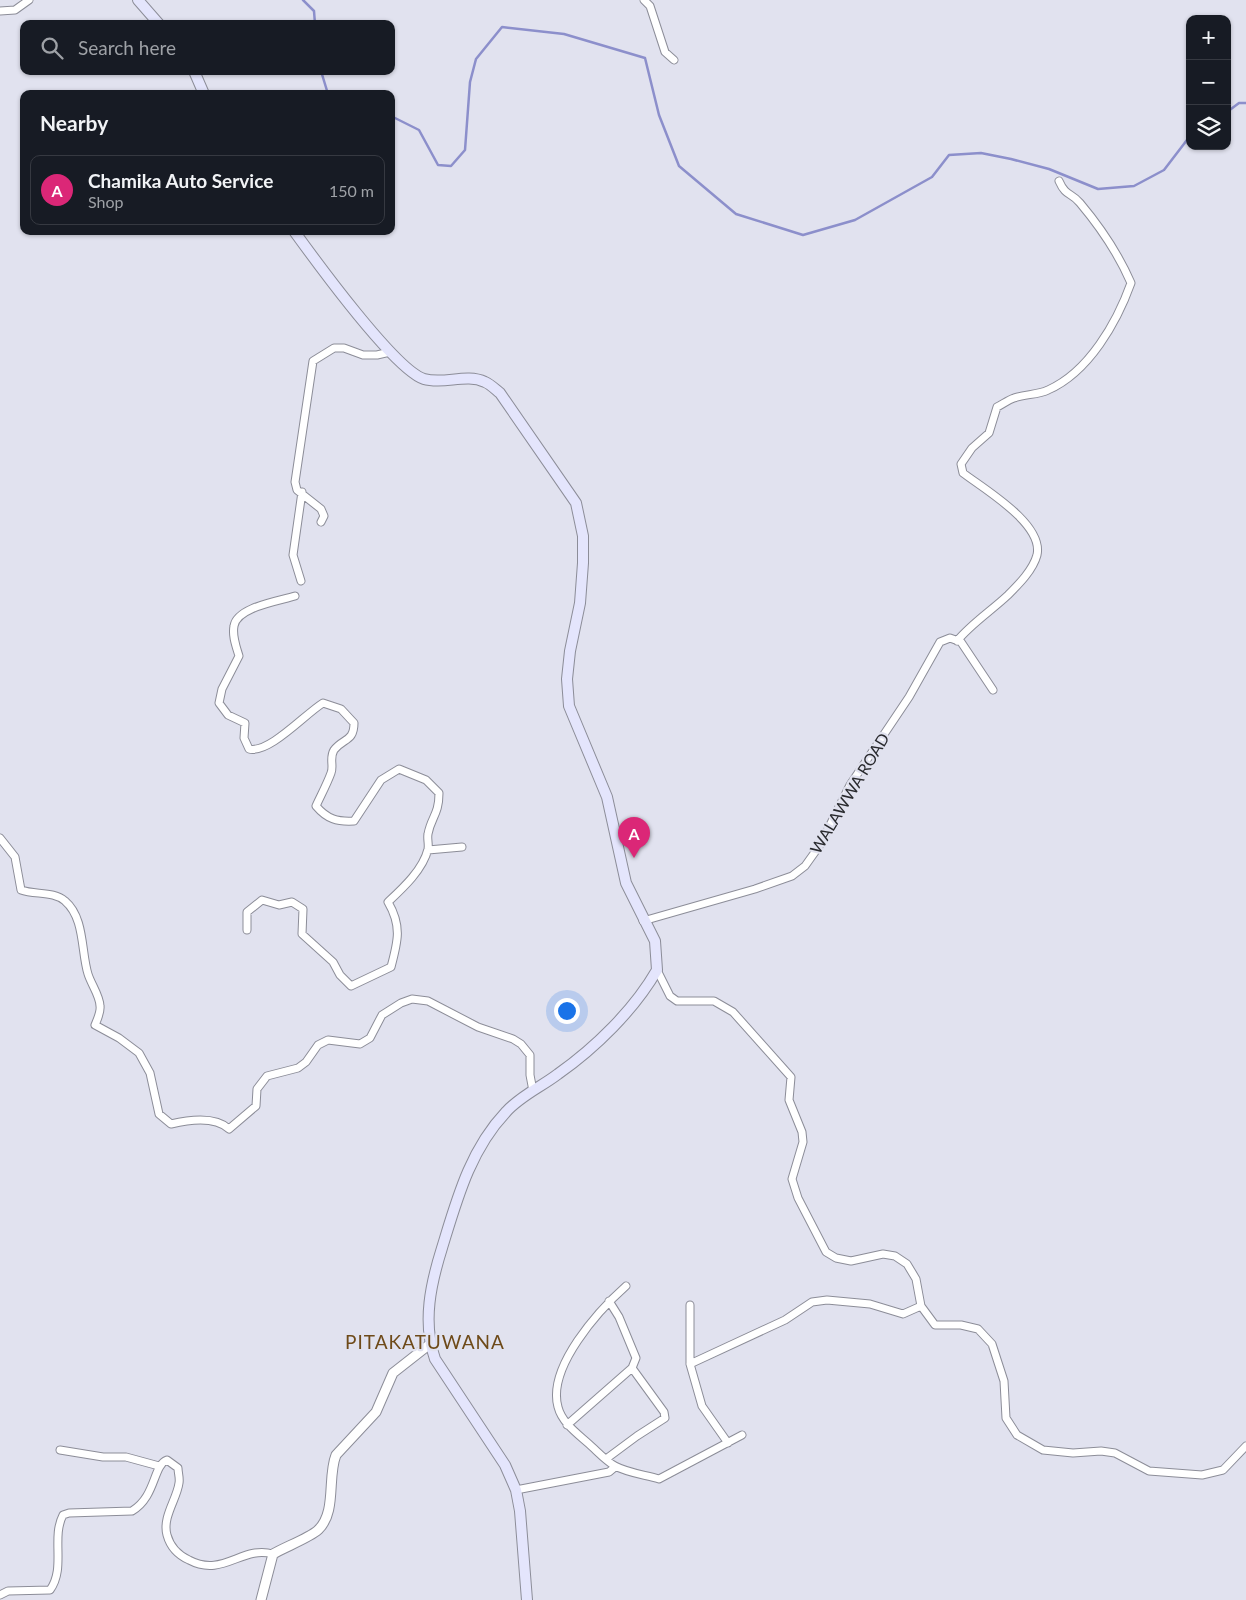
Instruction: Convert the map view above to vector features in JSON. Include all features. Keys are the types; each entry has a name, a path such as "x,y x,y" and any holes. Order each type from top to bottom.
{"main road":[{"path":"138,0 156,20"},
{"path":"196,75 202,90"},
{"path":"297,235 390,352 409,370 424,379 470,378 485,382 500,393 576,503 584,536 580,602 570,651 567,679 569,706 607,797 626,883 655,941 657,970 617,1021 579,1058 507,1110 476,1152 462,1184 429,1297 430,1344 435,1359 505,1465 516,1490 520,1512 527,1600"}],"street":[{"path":"0,11 16,10 29,0"},
{"path":"644,0 650,6 665,52 674,60"},
{"path":"993,690 957,641 972,624 1007,596 1025,577 1037,554 1034,537 1020,516 963,474 961,464 972,448 989,433 997,407 1014,398 1048,390 1072,374 1105,339 1122,308 1131,283 1123,264 1102,230 1078,200 1064,192 1059,181"},
{"path":"321,522 324,516 321,509 302,492 297,490 295,482 313,361 334,348 344,348 363,355 377,355 390,352"},
{"path":"301,581 293,555 302,492"},
{"path":"247,930 247,912 262,900 279,906 292,902 303,909 302,934 334,962 340,975 351,986 391,967 399,939 395,915 388,902 405,886 428,850 428,833 439,808 439,793 426,780 414,773 399,769 381,780 354,821 339,822 324,815 316,806 332,770 330,762 334,749 346,741 354,732 354,723 341,709 323,703 308,712 272,743 257,750 249,749 244,738 244,723 228,715 219,703 222,689 230,677 239,656 234,638 234,623 243,613 253,608 295,596"},
{"name":"WALAWWA ROAD","path":"643,920 755,890 792,876 805,866 820,845 850,785 909,697 940,642 950,638 957,641"},
{"path":"0,838 15,857 21,890 32,894 54,896 66,902 75,916 82,937 88,972 100,1006 95,1025 119,1038 139,1053 150,1073 159,1114 171,1124 191,1119 224,1124 229,1129 256,1106 257,1088 267,1076 298,1068 306,1062 318,1045 328,1040 360,1044 370,1038 382,1016 401,1003 412,999 428,1001 478,1027 513,1038 521,1044 530,1056 530,1075 533,1090"},
{"path":"428,850 462,846"},
{"path":"657,970 670,996 677,1001 714,1000 733,1012 791,1077 789,1100 804,1142 792,1179 798,1198 826,1252 836,1258 850,1261 883,1254 896,1256 908,1264 916,1279 921,1306 935,1325 961,1325 978,1329 992,1344 1004,1382 1006,1418 1017,1435 1043,1450 1073,1453 1100,1450 1115,1454 1149,1471 1202,1475 1223,1470 1246,1446"},
{"path":"626,1286 609,1301 582,1335 564,1366 557,1390 558,1408 567,1425 616,1467 659,1479 742,1435"},
{"path":"690,1364 785,1320 812,1302 827,1300 870,1304 903,1314 921,1306"},
{"path":"567,1425 632,1368 636,1358 619,1317 609,1301"},
{"path":"690,1305 690,1364 702,1406 728,1443"},
{"path":"0,1595 8,1591 50,1590 57,1572 59,1528 63,1516 69,1513 132,1511 148,1496 159,1466 167,1460 178,1468 179,1484 170,1509 167,1535 180,1556 199,1565 213,1566 230,1563 252,1554 265,1552 273,1554 318,1530 329,1505 332,1464 336,1455 376,1412 393,1373 430,1344"},
{"path":"606,1459 665,1418 664,1412 632,1368"},
{"path":"60,1450 103,1457 126,1458 147,1465 159,1466"},
{"path":"516,1490 609,1472 616,1467"},
{"path":"262,1600 273,1554"}],"waterway":[{"path":"303,0 314,11 315,20"},
{"path":"395,118 419,130 438,165 451,166 465,150 470,82 476,59 502,27 564,34 645,58 659,115 679,166 736,214 803,235 855,220 932,177 949,155 981,153 1011,159 1049,169 1098,189 1134,186 1164,170 1186,141"},
{"path":"322,75 327,90"},
{"path":"1231,109 1239,103 1246,103"}],"place":[{"name":"Chamika Auto Service","path":"634,858"}],"district":[{"name":"PITAKATUWANA","path":"425,1341"}]}
